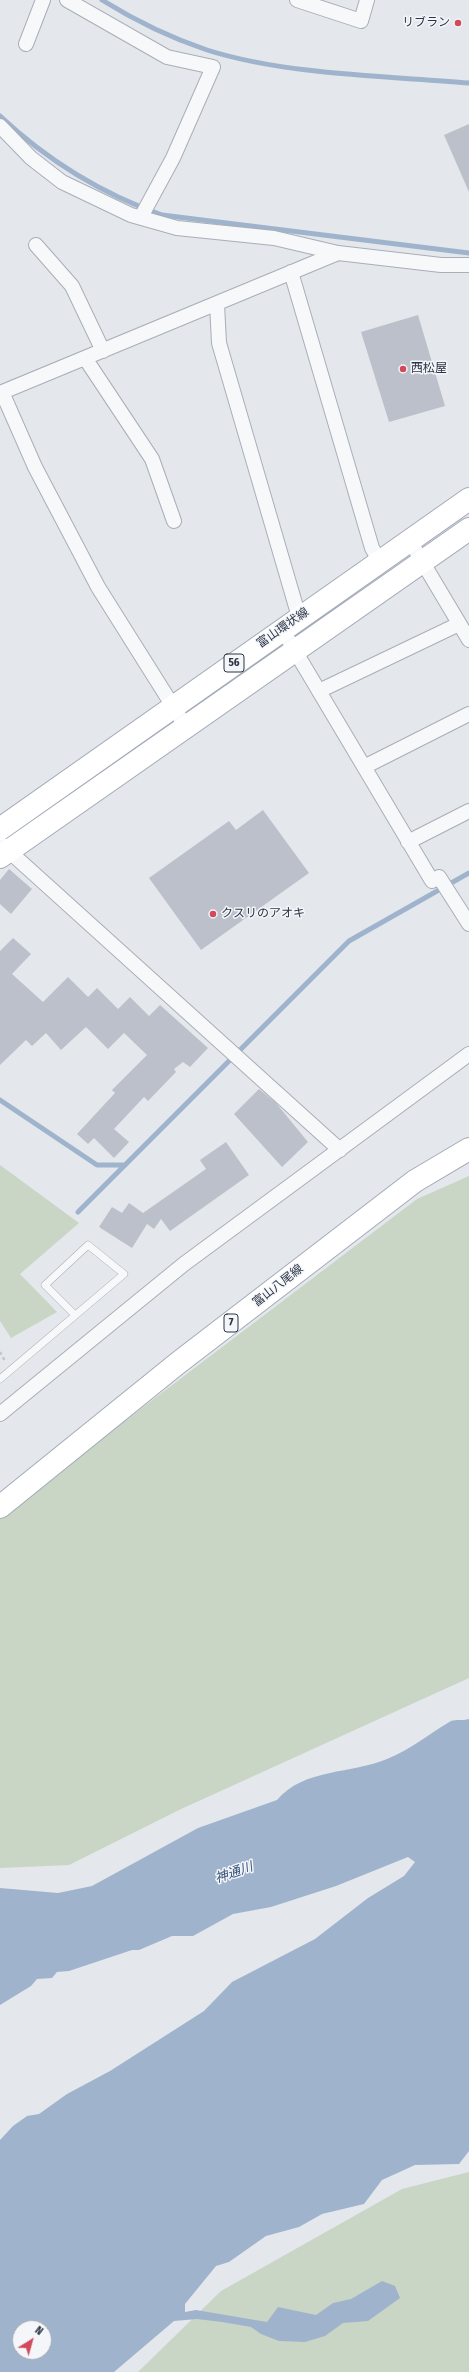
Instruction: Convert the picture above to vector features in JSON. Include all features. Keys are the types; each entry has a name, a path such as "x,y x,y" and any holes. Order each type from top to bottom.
{"main road":[{"name":"富山環状線","path":"0,829 299,617 469,499"},
{"name":"富山環状線","path":"3,850 186,727 469,529"},
{"name":"富山八尾線","path":"0,1507 178,1363 415,1181 469,1150"}],"street":[{"path":"26,44 43,0"},
{"path":"67,0 167,57 213,67 173,158 144,212"},
{"path":"297,0 361,21 367,0"},
{"path":"0,126 31,158 62,182 144,212 177,228 274,238 338,253 441,265 469,265"},
{"path":"36,245 72,286 103,352"},
{"path":"186,727 98,587 35,467 1,392 103,352 338,253"},
{"path":"291,272 372,548 380,562"},
{"path":"217,304 220,343 299,617"},
{"path":"85,358 152,459 174,522"},
{"path":"410,541 469,640"},
{"path":"319,691 459,624"},
{"path":"282,629 432,881 439,877 469,924"},
{"path":"364,767 469,714"},
{"path":"408,842 469,811"},
{"path":"3,850 227,1047 340,1150"},
{"path":"0,1414 184,1264 469,1054"}],"lane":[{"path":"0,1379 75,1316 124,1274 88,1245 45,1285 75,1316"}],"green space":[{"path":"0,1165 79,1223 20,1274 57,1312 11,1338 0,1321"},
{"path":"469,1176 469,1678 179,1810 69,1865 0,1868 0,1518 30,1493 417,1199"},
{"path":"469,2172 469,2372 138,2372 221,2291 402,2189"}],"water":[{"name":"神通川","path":"469,1719 469,2151 459,2164 415,2165 382,2180 364,2204 322,2214 299,2227 266,2236 229,2262 216,2266 185,2304 185,2312 196,2310 267,2322 278,2307 316,2315 333,2303 351,2299 382,2281 395,2286 400,2298 368,2321 343,2323 325,2336 305,2342 279,2341 261,2334 251,2327 222,2322 197,2319 174,2321 114,2372 0,2372 0,2140 13,2126 27,2116 39,2114 67,2094 110,2071 204,2011 232,1982 315,1939 368,1898 404,1876 415,1862 408,1857 336,1886 271,1907 233,1914 193,1936 172,1936 139,1950 132,1950 69,1971 57,1972 52,1978 37,1979 31,1986 0,2005 0,1888 58,1893 92,1886 198,1828 277,1800 288,1790 301,1782 314,1777 373,1764 387,1759 455,1720"}],"building":[{"path":"469,124 469,192 444,135"},
{"name":"西松屋","path":"418,315 445,406 389,422 361,332"},
{"name":"クスリのアオキ","path":"263,810 309,873 201,950 149,878 229,821 236,830"},
{"path":"9,869 32,889 11,914 0,904 0,880"},
{"path":"13,938 31,954 12,974 43,1002 68,977 88,997 97,988 118,1009 130,997 149,1016 160,1005 208,1048 190,1067 183,1062 174,1069 176,1072 148,1101 144,1097 114,1129 129,1142 114,1158 94,1138 88,1144 77,1134 115,1093 112,1090 147,1055 124,1033 108,1049 86,1027 61,1050 46,1033 32,1046 26,1040 0,1065 0,951"},
{"path":"259,1089 276,1103 308,1142 282,1167 234,1114"},
{"path":"226,1142 249,1175 170,1231 161,1219 154,1229 147,1224 132,1248 99,1227 112,1207 122,1213 129,1203 143,1213 206,1169 200,1160"}],"waterway":[{"path":"102,0 127,15 166,34 207,50 238,58 303,70 469,83"},
{"path":"0,116 37,147 76,174 117,197 162,215 469,253"},
{"path":"78,1212 349,941 469,873"},
{"path":"0,1100 97,1165 125,1165"}],"place":[{"name":"リブラン","path":"458,23"},
{"name":"西松屋","path":"403,369"},
{"name":"クスリのアオキ","path":"213,914"}]}
